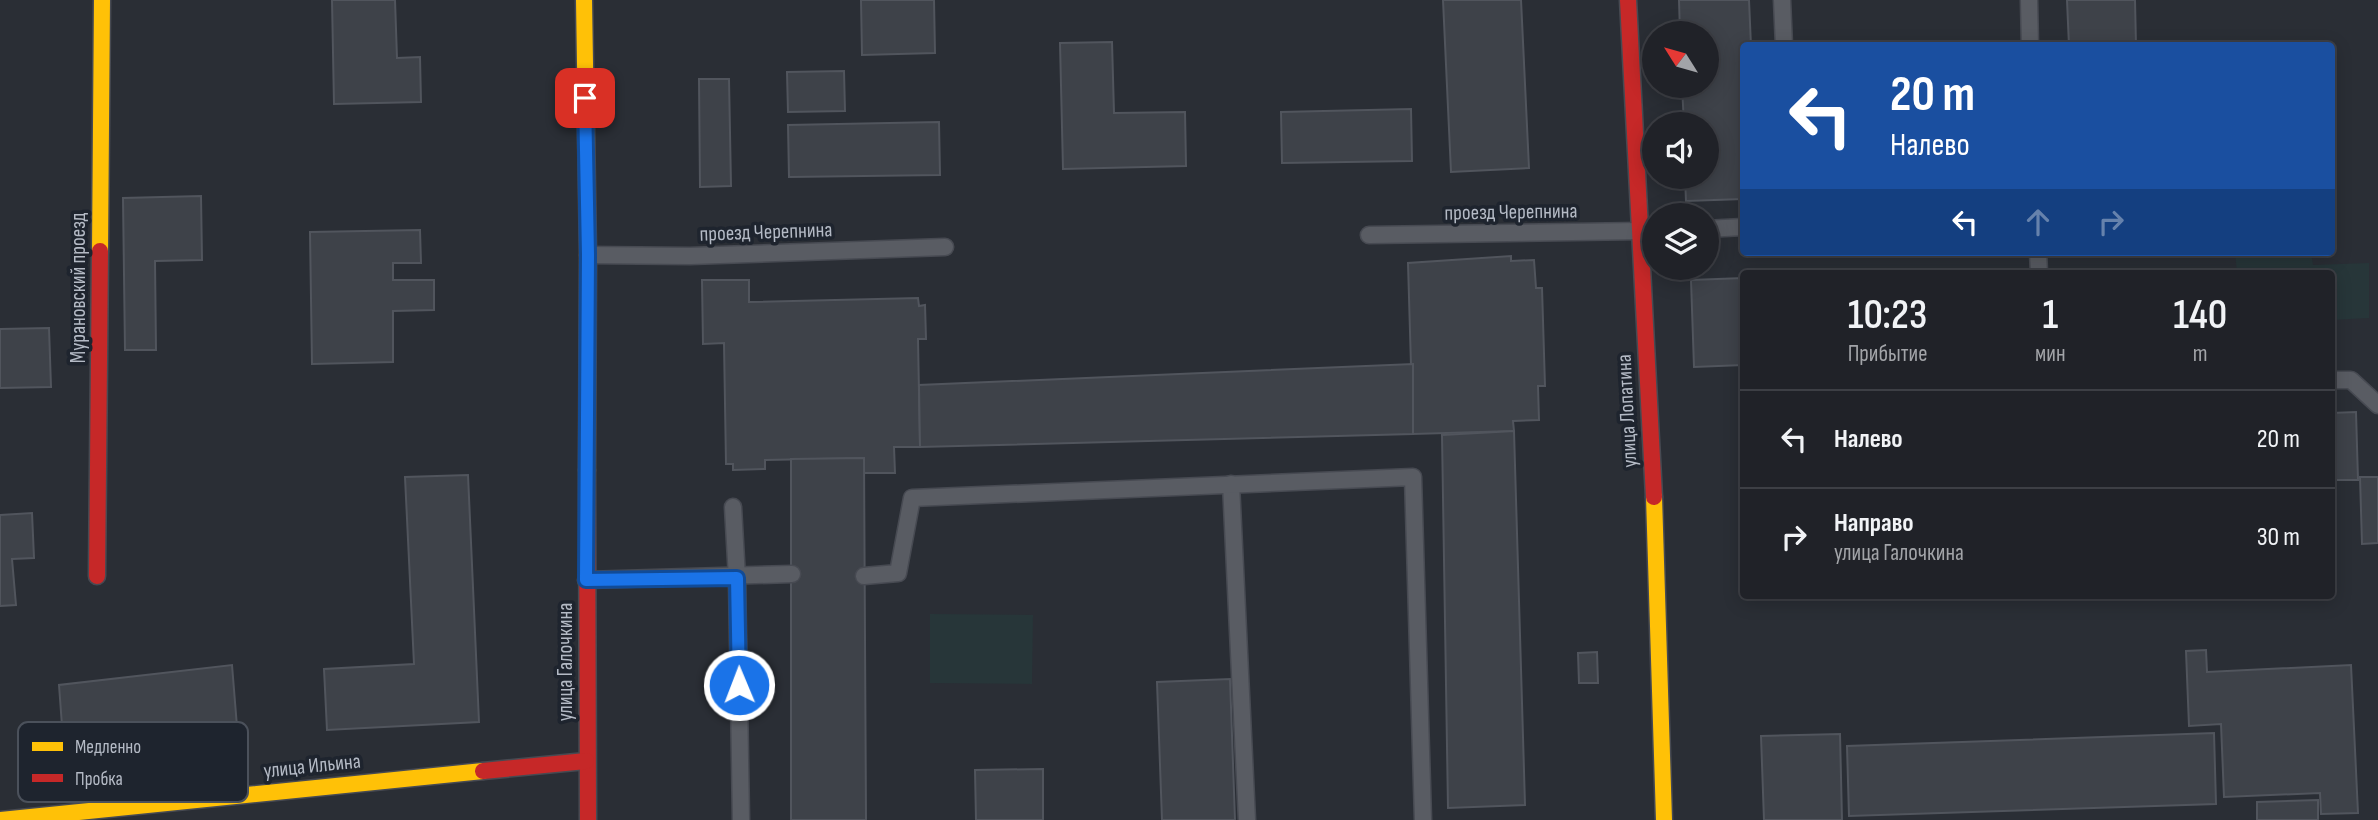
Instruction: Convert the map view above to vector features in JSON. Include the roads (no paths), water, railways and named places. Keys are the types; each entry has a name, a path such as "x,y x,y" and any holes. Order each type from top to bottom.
{"street":[{"name":"Мурановский проезд","path":"97,576 102,0"},
{"name":"улица Галочкина","path":"583,0 588,255 588,820"},
{"name":"улица Лопатина","path":"1628,0 1644,203"},
{"name":"улица Лопатина","path":"1648,280 1660,616 1664,820"},
{"name":"улица Ильина","path":"248,795 586,761"},
{"name":"улица Ильина","path":"0,820 179,802"}],"lane":[{"path":"1782,0 1784,42"},
{"path":"2029,0 2030,42"},
{"path":"1719,229 1740,228"},
{"name":"проезд Черепнина","path":"1370,235 1642,231"},
{"name":"проезд Черепнина","path":"588,255 690,256 945,247"},
{"path":"2335,380 2351,380 2378,405"},
{"path":"864,576 898,573 912,498 1413,477 1423,820"},
{"path":"1231,484 1247,820"},
{"path":"733,507 737,578 741,820"},
{"path":"586,580 737,578 792,574"}]}
